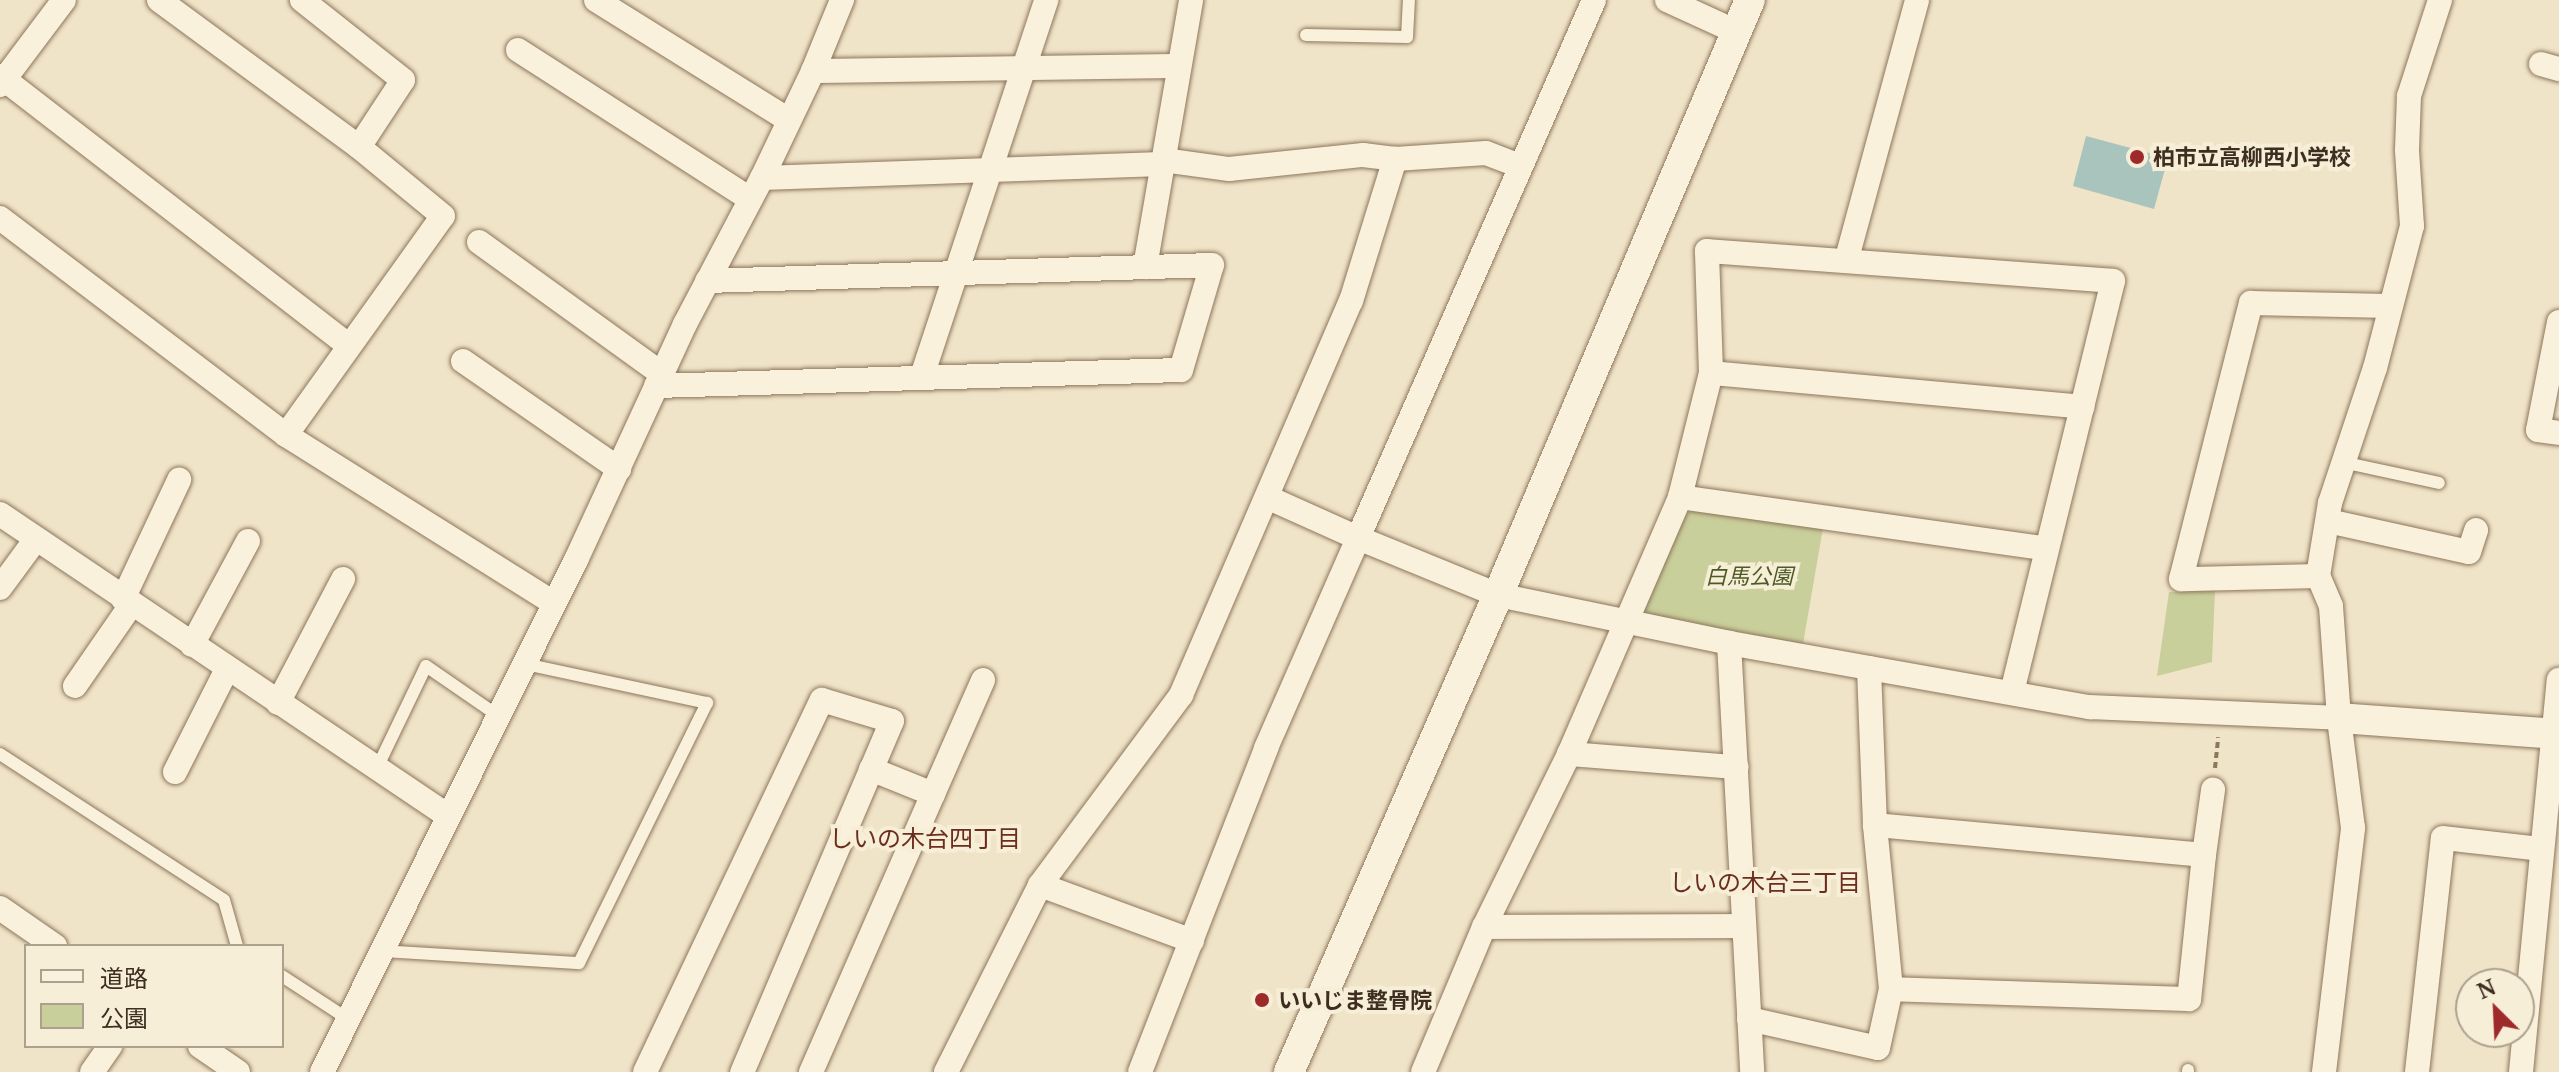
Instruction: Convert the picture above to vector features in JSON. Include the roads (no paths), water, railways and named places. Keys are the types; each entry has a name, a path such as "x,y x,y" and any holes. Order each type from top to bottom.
{"street":[{"path":"64,0 2,80 349,346"},
{"path":"159,0 359,147 443,216 286,435"},
{"path":"302,0 403,80 359,147"},
{"path":"596,0 789,120"},
{"path":"922,376 1046,0"},
{"path":"1145,267 1191,0"},
{"path":"1140,1072 1266,748 1594,0"},
{"path":"1667,0 1737,32"},
{"path":"1289,1072 1498,595 1750,0"},
{"path":"1847,258 1917,0"},
{"path":"2324,1072 2353,828 2339,718 2331,606 2318,576 2342,462 2375,368 2412,226 2407,150 2409,96 2440,0"},
{"path":"322,1072 525,664 707,281 813,71 836,2"},
{"path":"518,50 756,188 989,170 1162,162 1229,169 1363,155 1395,159 1486,153 1520,166"},
{"path":"813,71 1179,66"},
{"path":"946,1072 1040,885 1181,695 1269,498 1351,301 1395,159"},
{"path":"0,218 286,435 554,603"},
{"path":"479,242 659,380 1181,370 1212,265 707,281"},
{"path":"1423,1072 1484,927 1569,754 1680,497 1711,373 1707,251 1847,258 2113,281 2045,548 2012,693"},
{"path":"2318,576 2181,579 2251,303 2389,306"},
{"path":"2559,322 2538,430 2559,433"},
{"path":"463,361 619,469"},
{"path":"1711,373 2082,407"},
{"path":"75,686 127,602 179,480"},
{"path":"1680,497 2045,548"},
{"path":"1269,498 1498,595 1729,643 2090,707 2339,718 2555,734"},
{"path":"0,514 448,816"},
{"path":"2328,521 2469,552 2476,530"},
{"path":"0,588 36,539"},
{"path":"192,645 248,541"},
{"path":"278,703 343,579"},
{"path":"1729,643 1752,1072"},
{"path":"1749,1019 1878,1048 1891,989 1875,825 1869,668"},
{"path":"175,772 227,669"},
{"path":"811,1072 983,680"},
{"path":"2521,1072 2559,680"},
{"path":"645,1072 822,700 892,721 742,1072"},
{"path":"1569,754 1736,767"},
{"path":"871,769 933,794"},
{"path":"1891,989 2189,999 2213,790"},
{"path":"1875,825 2204,855"},
{"path":"2417,1072 2443,838 2541,849"},
{"path":"1040,885 1192,941"},
{"path":"0,908 52,944"},
{"path":"1484,927 1744,926"},
{"path":"92,1072 109,1048"},
{"path":"203,1048 238,1072"}],"lane":[{"path":"1306,35 1407,37 1409,0"},
{"path":"2342,462 2439,483"},
{"path":"382,951 579,963 707,703 525,664"},
{"path":"377,768 426,666 497,715"},
{"path":"0,754 224,900 236,944"},
{"path":"284,977 348,1019"}],"water":[{"path":"2086,136 2168,158 2154,209 2073,186"}],"place":[{"name":"柏市立高柳西小学校","path":"2137,157"},
{"name":"いいじま整骨院","path":"1262,1000"}],"district":[{"name":"しいの木台四丁目","path":"925,838"},
{"name":"しいの木台三丁目","path":"1765,882"}],"park label":[{"name":"白馬公園","path":"1749,576"}]}
